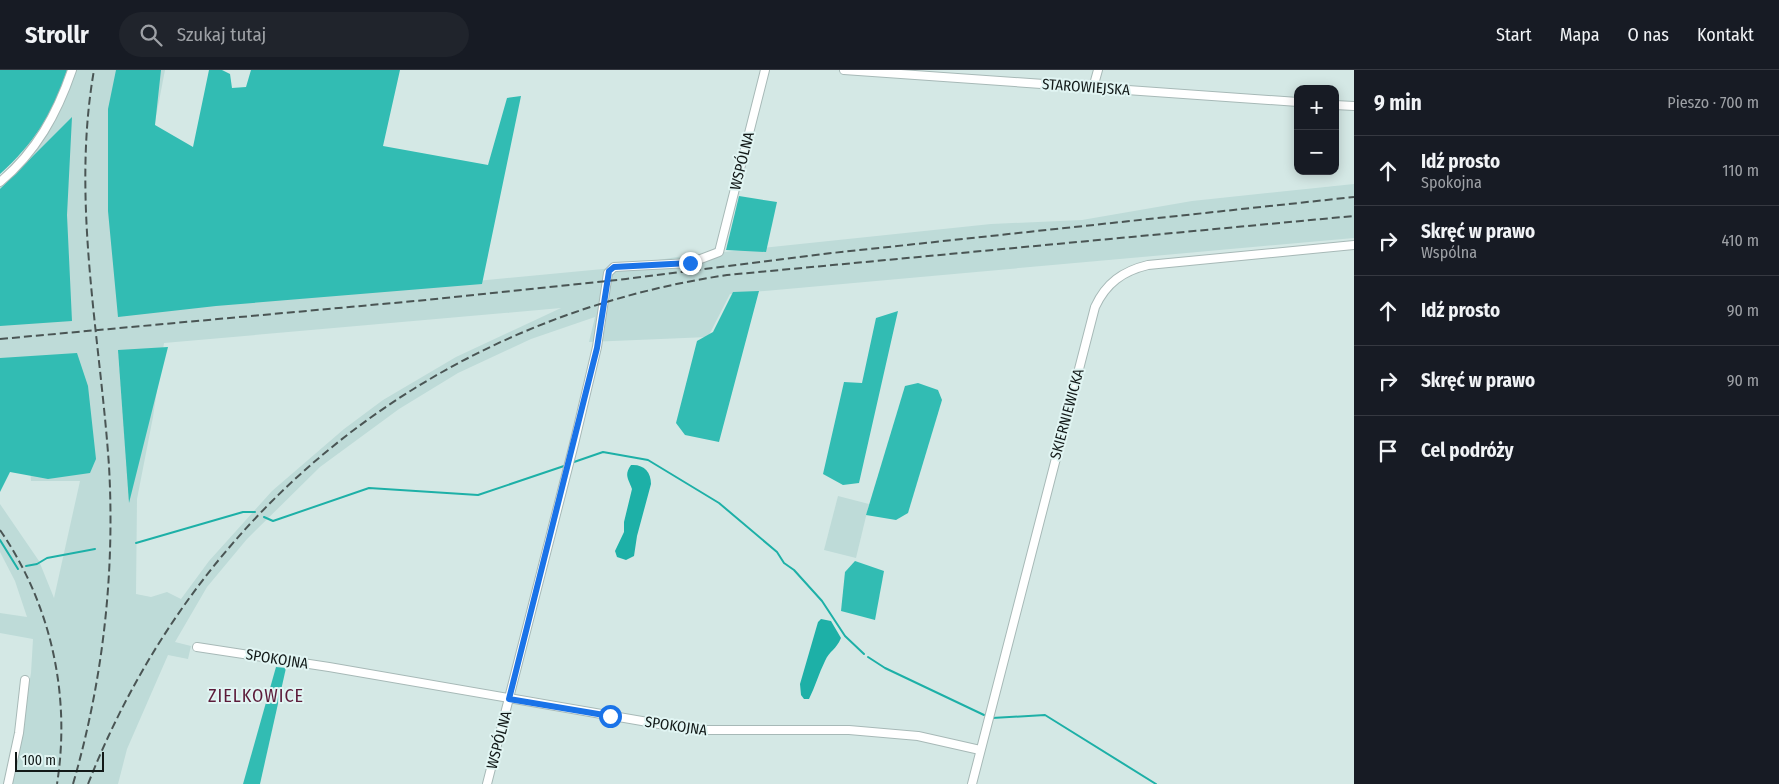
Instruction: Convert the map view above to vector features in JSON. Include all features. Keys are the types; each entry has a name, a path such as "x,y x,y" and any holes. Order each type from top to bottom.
{"street":[{"path":"0,182 31,151 44,133 56,112 72,70"},
{"name":"WSPÓLNA","path":"487,784 597,348 610,270 614,267 690,263 719,252 765,70"},
{"name":"STAROWIEJSKA","path":"844,70 1294,102"},
{"path":"1093,88 1098,70"},
{"path":"1339,105 1354,106"},
{"name":"SKIERNIEWICKA","path":"972,784 1093,316 1101,294 1122,274 1148,265 1351,245"},
{"name":"SPOKOJNA","path":"196,647 694,730 849,730 918,736 980,750"},
{"path":"8,784 19,732 25,680"}],"shaded area":[{"path":"0,70 67,70 49,114 41,127 23,151 0,174"},
{"path":"46,70 165,70 154,127 141,126 456,283 603,269 677,257 991,224 1082,220 1192,201 1354,184 1354,238 730,294 708,337 589,342 595,317 531,339 458,373 399,409 320,467 247,539 207,587 175,642 191,646 188,659 168,655 127,749 118,784 7,784 23,719 31,673 33,639 0,633 0,613 27,617 15,581 0,552 0,504 39,561 54,598 80,481 31,481 22,361 0,362 0,176 22,153","holes":["561,308 456,357 383,400 344,429 272,491 209,561 181,599 167,592 151,597 136,594 137,499 153,417 164,343"]},
{"path":"116,70 161,70 155,125 193,147 209,70 222,70 230,74 232,88 246,87 251,70 400,70 383,146 488,165 507,98 521,96 482,284 216,306 118,317 108,211 108,109"},
{"path":"72,117 67,215 72,321 0,326 0,189"},
{"path":"739,196 777,202 766,252 726,250"},
{"path":"759,291 719,442 685,435 676,423 697,341 713,332 733,292"},
{"path":"898,311 859,483 843,485 823,474 844,382 862,383 876,318"},
{"path":"168,347 129,503 118,350"},
{"path":"77,353 88,386 96,459 90,473 48,479 10,472 0,492 0,358"},
{"path":"918,383 938,390 942,400 908,513 896,520 866,515 905,386"},
{"path":"631,465 643,467 650,476 651,484 637,536 634,556 626,560 617,557 615,551 624,532 624,522 632,489 627,474"},
{"path":"838,496 869,504 856,558 824,550"},
{"path":"855,561 884,571 875,620 841,611 845,572"},
{"path":"821,619 831,621 841,638 825,661 809,699 804,699 801,695 800,684 818,622"},
{"path":"276,667 286,668 260,784 243,784"}],"waterway":[{"path":"574,462 603,452 648,460 719,503 777,552 784,563 794,570 822,601 845,636 864,654"},
{"path":"264,517 273,521 369,488 478,495 564,466"},
{"path":"136,543 243,512 255,512"},
{"path":"0,540 18,569"},
{"path":"26,566 37,564 47,558 95,549"},
{"path":"868,657 885,668 984,715"},
{"path":"992,718 1045,715 1156,784"}],"railway":[{"path":"73,784 92,706 99,666 105,626 110,546 109,466 86,218 85,169 88,119 94,70"},
{"path":"0,339 426,300 626,279 832,253 1354,197"},
{"path":"88,784 135,684 192,594 261,513 338,442 424,382 518,334 620,298 727,275 1354,216"},
{"path":"0,530 18,559 32,588 44,619 53,651 59,684 61,717 61,751 57,784"}],"district":[{"name":"ZIELKOWICE","path":"256,696"}],"route":[{"path":"610,716 509,699 597,348 609,271 614,267 690,263"}]}
